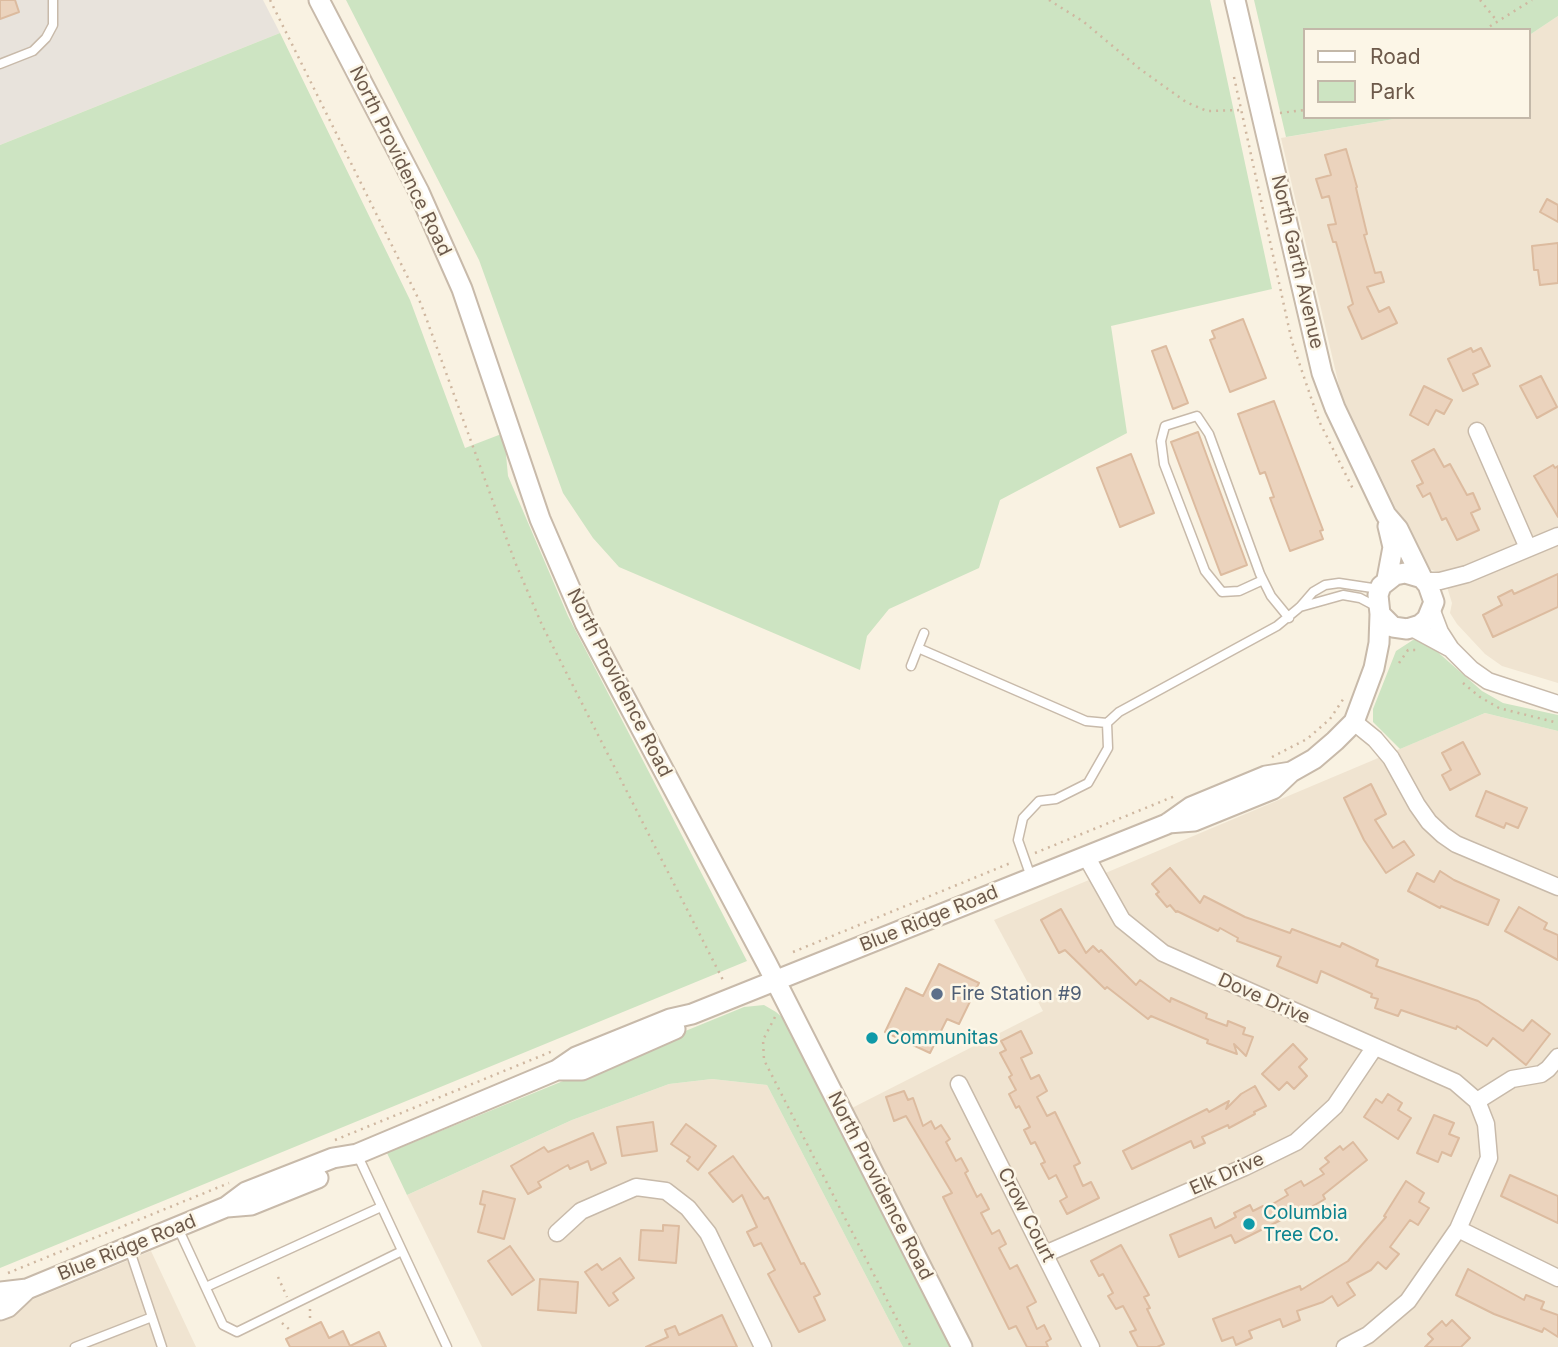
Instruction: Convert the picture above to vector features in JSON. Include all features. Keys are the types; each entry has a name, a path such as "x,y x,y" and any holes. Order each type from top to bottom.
{"street":[{"name":"North Providence Road","path":"319,0 419,192 461,289 540,519 585,623 776,981 962,1347"},
{"name":"North Garth Avenue","path":"1235,0 1322,373 1335,408 1386,515 1393,547 1381,597"},
{"path":"1477,431 1528,548"},
{"name":"North Garth Avenue","path":"1386,515 1398,529 1424,580"},
{"path":"1451,649 1409,629 1393,626 1381,597 1405,573 1424,580 1440,581 1467,574 1558,536"},
{"path":"1409,629 1427,619 1444,591 1467,574"},
{"path":"1424,580 1433,593 1433,606 1440,632 1451,649 1471,669 1488,681 1558,704"},
{"name":"Blue Ridge Road","path":"0,1292 27,1289 226,1207 251,1205 336,1171 357,1154 557,1070 587,1052 776,981 1167,824 1191,807 1266,776 1290,772 1314,759 1354,722 1374,668 1379,643 1381,597"},
{"name":"Blue Ridge Road","path":"1374,668 1409,629"},
{"path":"1354,722 1375,739 1391,758 1417,805 1443,835 1457,844 1558,887"},
{"name":"Dove Drive","path":"1086,856 1122,920 1163,953 1455,1082 1477,1101"},
{"name":"Elk Drive","path":"1045,1254 1296,1142 1335,1106 1374,1048"},
{"path":"1345,1347 1368,1335 1408,1301 1458,1229 1489,1158 1486,1124 1477,1101 1512,1079 1541,1074 1558,1057"},
{"name":"Crow Court","path":"959,1084 1091,1347"},
{"path":"557,1233 582,1212 636,1187 666,1191 688,1208 708,1233 763,1347"},
{"path":"1458,1229 1558,1278"},
{"name":"Blue Ridge Road","path":"0,1310 8,1307 27,1289"}],"lane":[{"path":"0,64 33,51 46,38 53,25 53,0"},
{"path":"1263,580 1239,591 1222,592 1205,571 1164,464 1161,441 1165,426 1197,416 1209,434 1263,580 1271,596 1289,618"},
{"path":"918,648 1086,721 1107,723 1119,712 1289,618 1313,592 1325,584 1339,583 1381,597"},
{"path":"1300,607 1343,595 1360,598 1381,597"},
{"path":"911,666 924,633"},
{"path":"1031,877 1018,840 1023,818 1039,801 1056,799 1088,783 1108,748 1107,723"},
{"path":"357,1154 447,1347"},
{"path":"206,1287 381,1206"},
{"path":"178,1228 223,1325 237,1332 402,1251"},
{"path":"129,1248 162,1347"},
{"path":"75,1347 152,1317"}],"path":[{"path":"270,0 421,304 515,562 542,625 723,982"},
{"path":"1049,0 1084,22 1186,102 1207,111 1245,110 1262,115 1302,110"},
{"path":"1480,0 1497,21"},
{"path":"1487,28 1532,0"},
{"path":"778,1014 763,1040 764,1060 911,1347"}],"shaded area":[{"path":"0,0 263,0 280,33 0,145"},
{"path":"1558,16 1558,683 1502,666 1485,654 1450,613 1452,603 1443,574 1424,567 1341,394 1281,138 1394,119 1530,119 1530,35"},
{"path":"1485,713 1558,731 1558,1347 973,1347 848,1110 1043,1011 994,920"},
{"path":"712,1079 767,1085 903,1347 482,1347 407,1195 572,1120 669,1084"},
{"path":"151,1251 196,1347 0,1347 0,1313"}],"green space":[{"path":"346,0 1210,0 1272,289 1111,326 1127,433 1000,500 979,568 889,609 867,636 860,670 619,567 593,538 563,493 479,260"},
{"path":"1254,0 1558,0 1558,16 1530,35 1530,28 1302,28 1302,119 1394,119 1286,137"},
{"path":"280,33 410,300 465,448 504,433 508,476 568,616 747,961 0,1268 0,145"},
{"path":"1413,640 1420,640 1433,648 1482,691 1503,703 1558,715 1558,731 1485,713 1400,749 1373,722 1373,709 1396,651"},
{"path":"764,1005 784,1019 950,1347 903,1347 767,1085 712,1079 669,1084 572,1120 407,1195 387,1153 744,1007"}],"building":[{"path":"0,0 15,0 19,12 0,19"},
{"path":"1346,149 1367,234 1364,235 1375,273 1381,272 1384,282 1367,287 1379,312 1389,307 1397,323 1362,339 1348,307 1353,304 1336,242 1333,242 1328,225 1336,224 1329,196 1322,198 1316,179 1331,175 1325,155"},
{"path":"1547,199 1558,205 1558,222 1540,212"},
{"path":"1558,243 1558,283 1540,285 1538,270 1534,270 1532,246"},
{"path":"1243,319 1266,378 1230,392 1210,340 1215,338 1212,331"},
{"path":"1166,346 1188,403 1173,409 1152,351"},
{"path":"1471,348 1473,352 1481,348 1490,366 1473,374 1478,384 1463,391 1448,359"},
{"path":"1541,376 1557,407 1537,418 1520,386"},
{"path":"1424,386 1452,400 1444,414 1436,410 1428,425 1410,415"},
{"path":"1274,401 1323,530 1320,531 1323,539 1290,551 1270,498 1274,497 1265,472 1260,474 1238,414"},
{"path":"1198,432 1247,565 1221,575 1171,442"},
{"path":"1434,449 1444,467 1450,464 1467,495 1473,493 1480,509 1471,513 1479,530 1457,540 1446,518 1442,520 1430,493 1423,497 1417,486 1423,483 1412,461"},
{"path":"1131,454 1154,513 1120,527 1097,468"},
{"path":"1553,465 1555,468 1558,466 1558,517 1534,476"},
{"path":"1558,574 1558,607 1493,637 1483,615 1502,605 1498,597 1512,590 1514,594"},
{"path":"1463,742 1480,774 1450,790 1442,775 1451,770 1442,753"},
{"path":"1371,784 1386,814 1375,820 1393,848 1404,841 1414,855 1386,873 1364,840 1344,798"},
{"path":"1486,791 1527,808 1518,828 1506,823 1504,828 1476,816"},
{"path":"1170,868 1200,903 1204,896 1245,917 1290,933 1292,929 1340,947 1342,943 1378,960 1376,966 1478,1001 1523,1031 1532,1020 1550,1034 1526,1065 1493,1038 1487,1046 1457,1026 1456,1029 1401,1010 1398,1016 1375,1008 1378,999 1371,997 1372,994 1321,971 1317,983 1277,966 1281,957 1237,941 1238,938 1220,928 1218,931 1176,912 1170,905 1167,907 1156,894 1159,892 1152,884"},
{"path":"1440,871 1499,900 1488,925 1441,906 1440,908 1408,891 1417,873 1434,882"},
{"path":"1519,907 1547,923 1544,929 1558,935 1558,960 1505,931"},
{"path":"1061,909 1086,953 1093,946 1099,952 1101,950 1136,985 1140,980 1170,1002 1171,998 1207,1014 1206,1018 1227,1026 1228,1021 1245,1028 1243,1034 1253,1037 1246,1056 1234,1044 1237,1054 1151,1016 1148,1019 1107,987 1105,989 1065,950 1059,953 1041,920"},
{"path":"939,964 979,983 959,1024 947,1019 930,1053 885,1032 906,988 923,996"},
{"path":"1021,1031 1032,1053 1021,1058 1031,1079 1039,1075 1047,1091 1037,1097 1047,1116 1055,1112 1080,1163 1074,1166 1083,1186 1091,1182 1099,1198 1067,1214 1060,1201 1067,1197 1056,1175 1049,1179 1041,1164 1045,1162 1035,1142 1031,1144 1024,1130 1030,1127 1009,1094 1016,1090 1009,1077 1012,1075 1000,1053 1006,1050 1001,1041"},
{"path":"1293,1044 1307,1059 1299,1067 1307,1076 1294,1089 1287,1082 1279,1090 1262,1074"},
{"path":"1255,1086 1266,1106 1254,1112 1255,1114 1229,1128 1228,1125 1202,1137 1205,1143 1194,1148 1191,1141 1132,1169 1123,1151 1207,1109 1209,1112 1229,1101 1226,1109 1241,1094"},
{"path":"904,1091 908,1100 913,1098 923,1126 931,1121 935,1129 941,1125 950,1139 946,1142 956,1161 961,1158 977,1197 981,1194 989,1209 981,1213 992,1234 999,1230 1006,1244 999,1248 1010,1269 1017,1265 1036,1302 1027,1307 1037,1329 1044,1325 1051,1339 1046,1342 1048,1347 1027,1347 1016,1326 1009,1329 943,1197 952,1193 906,1116 894,1121 886,1097"},
{"path":"1388,1094 1402,1103 1398,1110 1411,1118 1398,1139 1364,1117 1376,1099 1382,1103"},
{"path":"1434,1115 1454,1123 1449,1134 1459,1138 1451,1156 1442,1152 1438,1162 1417,1153"},
{"path":"653,1122 657,1151 622,1156 617,1127"},
{"path":"686,1124 716,1146 698,1170 687,1161 690,1157 671,1144"},
{"path":"593,1133 606,1163 591,1170 588,1161 570,1169 568,1165 538,1182 541,1187 528,1194 511,1166 544,1147 548,1152"},
{"path":"1353,1142 1367,1160 1323,1195 1325,1199 1289,1220 1287,1217 1235,1243 1231,1235 1179,1257 1170,1235 1211,1218 1215,1228 1236,1217 1234,1213 1250,1205 1253,1211 1263,1206 1264,1209 1288,1195 1285,1190 1301,1181 1304,1186 1324,1174 1320,1169 1329,1162 1325,1158 1340,1146 1343,1150"},
{"path":"733,1156 764,1199 768,1197 801,1264 804,1263 820,1294 814,1297 825,1320 799,1332 768,1274 775,1270 761,1243 754,1246 747,1232 757,1227 742,1195 733,1202 709,1173"},
{"path":"1510,1175 1558,1196 1558,1223 1501,1196"},
{"path":"1406,1181 1424,1193 1419,1202 1429,1208 1418,1225 1410,1220 1390,1247 1399,1254 1386,1269 1378,1262 1371,1270 1347,1283 1355,1295 1338,1306 1332,1296 1297,1311 1300,1320 1283,1327 1280,1319 1249,1331 1252,1338 1236,1345 1233,1337 1222,1341 1213,1319 1300,1286 1301,1290 1348,1261 1386,1217 1384,1216"},
{"path":"483,1191 515,1199 504,1239 478,1232 485,1205 480,1204"},
{"path":"663,1225 679,1226 676,1263 639,1260 641,1230 663,1231"},
{"path":"1121,1245 1149,1295 1144,1297 1150,1308 1147,1309 1164,1344 1157,1347 1138,1347 1130,1332 1136,1330 1123,1306 1116,1309 1108,1296 1113,1293 1103,1274 1099,1276 1091,1261"},
{"path":"510,1246 534,1280 512,1295 488,1261"},
{"path":"620,1258 634,1278 613,1293 618,1300 609,1306 585,1272 597,1264 602,1270"},
{"path":"1468,1269 1524,1300 1526,1295 1544,1302 1541,1309 1558,1315 1558,1337 1544,1328 1542,1332 1494,1314 1456,1295"},
{"path":"540,1279 578,1282 576,1313 538,1310"},
{"path":"722,1315 737,1347 646,1347 668,1337 665,1330 675,1326 679,1335"},
{"path":"1452,1320 1470,1338 1461,1347 1425,1347 1433,1339 1428,1334 1442,1321 1446,1326"},
{"path":"321,1322 329,1338 343,1331 350,1346 379,1332 386,1347 290,1347 286,1339"}],"place":[{"name":"Fire Station #9","path":"937,994"},
{"name":"Communitas","path":"872,1038"},
{"name":"Columbia Tree Co.","path":"1249,1224"}]}
